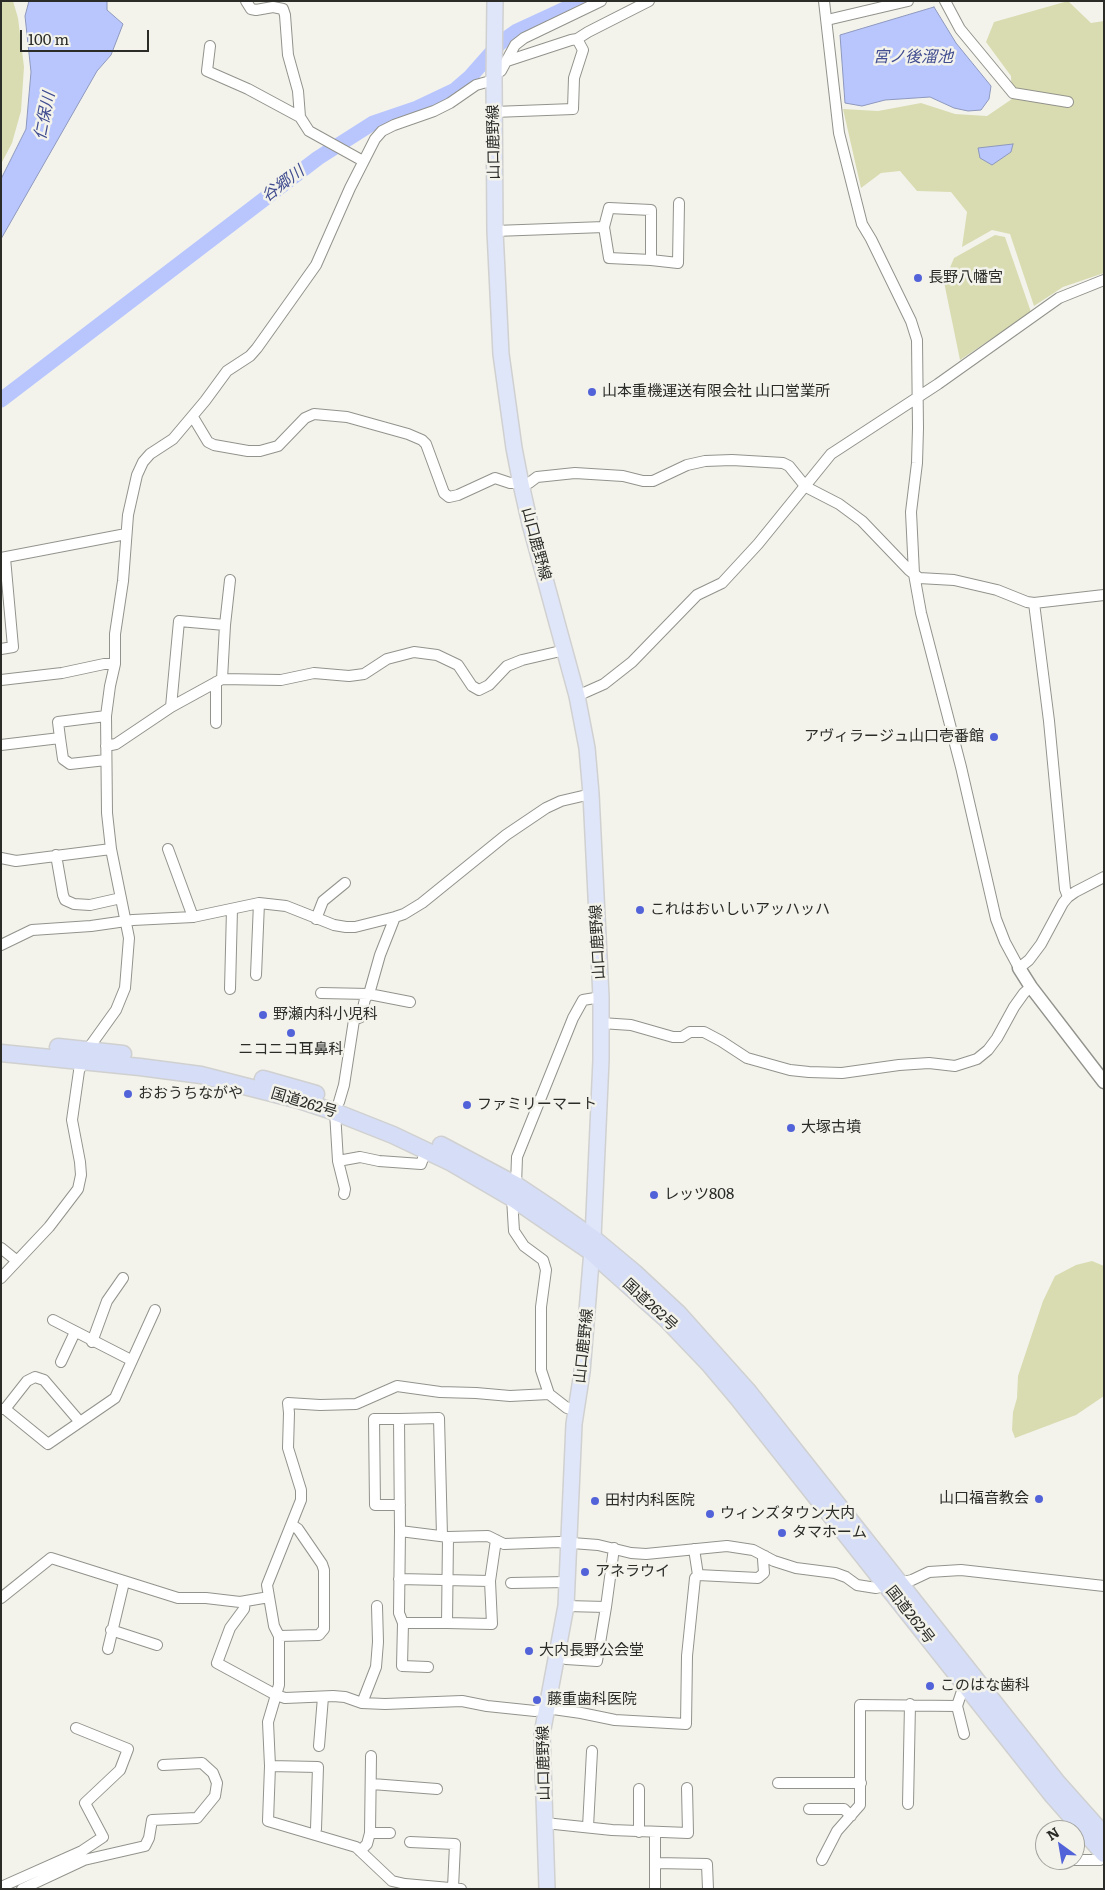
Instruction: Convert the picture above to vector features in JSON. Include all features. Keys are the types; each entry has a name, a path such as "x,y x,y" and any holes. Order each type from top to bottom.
{"highway":[{"name":"国道262号","path":"1,1042 85,1055 206,1066 294,1087 514,1192"},
{"name":"国道262号","path":"1,1053 85,1055"},
{"name":"国道262号","path":"337,1107 428,1138 476,1163 514,1192 657,1291 720,1359 969,1681 1053,1796 1104,1856"},
{"name":"国道262号","path":"969,1681 1104,1835"}],"main road":[{"name":"山口鹿野線","path":"495,1 494,35 497,70 494,112 495,231 501,354 521,484 530,524 577,696 587,748 601,997 601,1060 592,1245 582,1372 574,1424 566,1606 542,1734 547,1889"}],"street":[{"path":"246,1 251,9 273,7 282,9 285,15 288,55 298,91 300,117 309,131 363,161"},
{"path":"497,70 515,45 524,38 601,1"},
{"path":"1,1278 70,1201 78,1189 80,1162 72,1120 76,1085 85,1055 116,1010 125,988 129,938 111,849 107,814 106,716 115,664 115,634 123,581 128,515 137,475 143,462 150,454 174,439 227,371 250,356 257,348 316,265 363,161 375,139 382,131 434,111 465,94 497,70 577,39 649,1"},
{"path":"824,1 839,134 862,224 872,239 911,320 918,340 917,463 911,512 914,574 928,643 961,767 996,919 1005,942 1019,968 1101,1073"},
{"path":"827,20 908,1"},
{"path":"944,1 960,29 1013,93 1068,102"},
{"path":"494,112 573,110 574,78 583,55 583,50 577,39"},
{"path":"210,46 207,71 248,89 300,117"},
{"path":"651,260 651,210 609,208 604,227 609,258 678,263 678,204"},
{"path":"495,231 604,227"},
{"path":"577,696 604,684 632,662 696,595 722,583 758,544 831,454 868,432 1059,298 1104,280"},
{"path":"193,417 208,442 214,445 248,451 260,451 278,446 306,418 314,414 347,416 408,434 422,440 426,444 444,493 449,497 458,495 495,478 521,484 529,483 537,477 575,473 623,476 643,481 653,481 687,465 705,460 783,463 789,466 806,487 838,504 862,521 920,578 954,580 997,590 1034,603 1104,595"},
{"path":"1,649 13,647 5,602 3,558 126,534"},
{"path":"216,723 230,580"},
{"path":"1034,603 1049,721 1065,890 1068,897"},
{"path":"171,707 179,621 225,625"},
{"path":"106,746 116,744 171,707 219,680 281,680 314,672 349,676 364,674 387,659 414,652 437,655 458,665 472,686 479,690 488,685 507,666 522,660 565,650"},
{"path":"1,680 62,673 104,664 115,664"},
{"path":"106,716 58,722 63,759 70,764 106,760"},
{"path":"1,745 60,738"},
{"path":"1,945 32,930 193,917 259,903 286,906 334,926 355,927 395,917 422,903 506,835 546,808 561,801 591,794"},
{"path":"1,858 16,861 111,849"},
{"path":"168,849 193,917"},
{"path":"56,855 65,900 74,904 90,905 121,898"},
{"path":"1019,968 1029,960 1068,897 1104,877"},
{"path":"316,918 323,901 345,883"},
{"path":"256,975 259,903"},
{"path":"230,989 232,909"},
{"path":"344,1194 345,1189 338,1161 337,1107 344,1085 354,1020 361,1017 365,999 370,994 380,955 395,917"},
{"path":"601,1023 631,1025 673,1038 690,1032 704,1032 722,1041 747,1058 790,1070 842,1073 929,1062 955,1066 977,1059 988,1050 997,1038 1014,1006 1024,993 1032,987"},
{"path":"320,993 370,994 410,1002"},
{"path":"576,1409 568,1408 549,1394 541,1370 541,1307 546,1270 543,1260 524,1246 514,1231 514,1192 517,1157 573,1018 583,1000 601,997"},
{"path":"338,1161 360,1157 379,1161 422,1164 426,1150"},
{"path":"1,1248 17,1261"},
{"path":"92,1342 107,1301 123,1278"},
{"path":"80,1422 44,1380 35,1377 27,1381 3,1409 48,1444 80,1422 114,1398 155,1310"},
{"path":"53,1320 92,1342 131,1360"},
{"path":"61,1362 75,1332"},
{"path":"410,1842 455,1844 457,1888 392,1881 356,1847 268,1822 270,1766 268,1722 279,1685 279,1636 274,1626 267,1584 301,1500 301,1490 288,1448 288,1403 320,1405 356,1404 398,1386 440,1392 510,1396 549,1394"},
{"path":"400,1505 375,1505 374,1419 439,1418 448,1580 447,1623"},
{"path":"399,1419 399,1613 403,1623 402,1666 428,1667"},
{"path":"279,1636 319,1635 324,1629 324,1570 322,1564 298,1529 292,1525"},
{"path":"400,1531 445,1536 488,1536 504,1544 559,1542 598,1545 646,1554 727,1546 753,1550 774,1561 796,1568 835,1573 866,1588 876,1588 912,1580 929,1572 961,1570 1104,1586"},
{"path":"403,1623 492,1624 490,1580 496,1540"},
{"path":"566,1658 596,1661 614,1548"},
{"path":"245,1601 244,1609 230,1628 217,1663 285,1698 345,1697 362,1703 385,1704 462,1701 487,1706 535,1711 546,1708 615,1720 686,1724 687,1656 695,1578 698,1575 694,1549"},
{"path":"698,1575 758,1578 764,1573 763,1559 765,1556"},
{"path":"1,1598 51,1558 178,1598 245,1601 269,1597"},
{"path":"399,1579 490,1580"},
{"path":"108,1649 124,1582"},
{"path":"510,1583 567,1582"},
{"path":"362,1703 376,1667 378,1642 377,1606"},
{"path":"566,1606 606,1607"},
{"path":"111,1630 157,1645"},
{"path":"964,1734 957,1706 969,1681"},
{"path":"319,1746 323,1697"},
{"path":"822,1860 836,1831 860,1805 860,1705 910,1704 957,1706"},
{"path":"908,1804 910,1704"},
{"path":"1,1887 82,1851 103,1837 85,1803 120,1770 128,1749 76,1728"},
{"path":"588,1828 592,1751"},
{"path":"360,1852 367,1844 370,1833 371,1756"},
{"path":"270,1766 318,1762 316,1828 314,1834"},
{"path":"22,1889 84,1860 144,1846 149,1838 152,1820 198,1818 215,1796 218,1783 213,1773 202,1763 163,1765"},
{"path":"778,1783 861,1783"},
{"path":"372,1784 437,1789"},
{"path":"545,1823 638,1832 688,1833 687,1788"},
{"path":"638,1832 639,1789"},
{"path":"809,1809 844,1809 850,1816"},
{"path":"655,1832 655,1889"},
{"path":"370,1833 390,1834"},
{"path":"1085,1860 1100,1860 1104,1856"},
{"path":"656,1863 708,1864 708,1889"}],"green space":[{"path":"1,1 13,1 18,18 24,67 21,111 12,143 1,164"},
{"path":"1068,1 1091,23 1104,21 1104,273 1063,287 1034,306 1010,234 992,230 962,247 967,212 951,192 917,191 900,171 881,173 861,188 843,109 878,111 921,103 955,114 987,116 1012,99 1011,76 986,42 994,22"},
{"path":"995,235 1005,237 1031,312 960,360 944,282 954,258"},
{"path":"1092,1261 1104,1266 1104,1396 1076,1415 1015,1438 1012,1430 1018,1376 1043,1301 1055,1276 1076,1265"}],"water":[{"name":"仁保川","path":"29,1 107,1 107,10 123,24 111,55 97,71 1,239 1,179 26,129 31,72 25,16"},
{"name":"宮ノ後溜池","path":"934,7 956,43 991,86 989,99 981,110 968,111 954,108 930,97 885,100 862,106 845,103 840,35"},
{"path":"1013,144 1011,152 992,165 980,158 978,148"}],"waterway":[{"name":"谷郷川","path":"1,400 318,158 373,123 417,108 455,90 470,77 500,43 517,31 582,1"}],"place":[{"name":"長野八幡宮","path":"918,278"},
{"name":"山本重機運送有限会社 山口営業所","path":"592,392"},
{"name":"アヴィラージュ山口壱番館","path":"994,737"},
{"name":"これはおいしいアッハッハ","path":"640,910"},
{"name":"野瀬内科小児科","path":"263,1015"},
{"name":"ニコニコ耳鼻科","path":"291,1033"},
{"name":"おおうちながや","path":"128,1094"},
{"name":"ファミリーマート","path":"467,1105"},
{"name":"大塚古墳","path":"791,1128"},
{"name":"レッツ808","path":"654,1195"},
{"name":"山口福音教会","path":"1039,1499"},
{"name":"田村内科医院","path":"595,1501"},
{"name":"ウィンズタウン大内","path":"710,1514"},
{"name":"タマホーム","path":"782,1533"},
{"name":"アネラウイ","path":"585,1572"},
{"name":"大内長野公会堂","path":"529,1651"},
{"name":"このはな歯科","path":"930,1686"},
{"name":"藤重歯科医院","path":"537,1700"}]}
